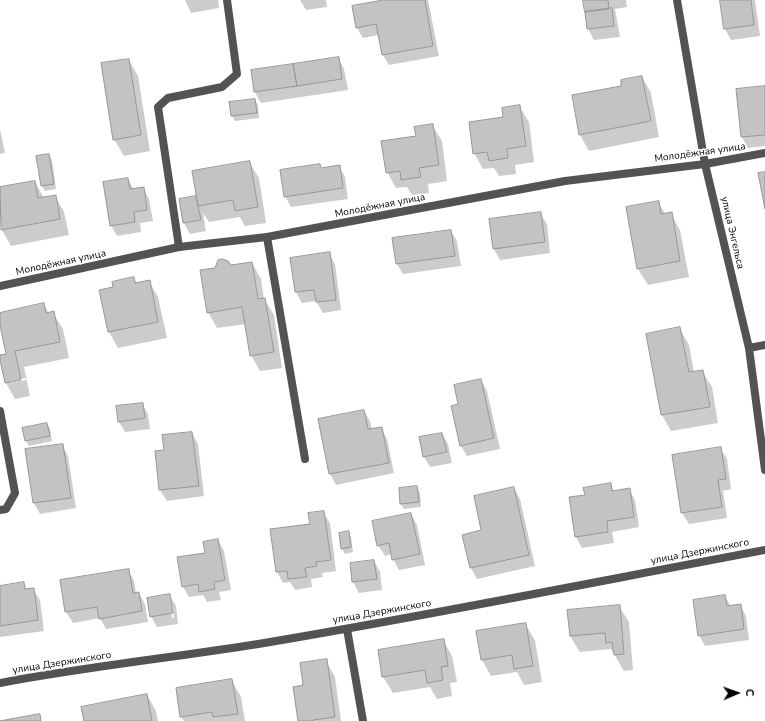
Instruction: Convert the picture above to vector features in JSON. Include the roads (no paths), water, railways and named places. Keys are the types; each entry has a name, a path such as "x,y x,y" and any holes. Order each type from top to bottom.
{"street":[{"path":"179,247 158,107 168,98 222,87 238,74 227,0"},
{"name":"улица Энгельса","path":"677,0 705,164 749,348 765,470"},
{"name":"Молодёжная улица","path":"0,286 179,247 267,237 565,181 705,164 765,153"},
{"path":"267,237 305,459"},
{"path":"749,348 765,345"},
{"path":"0,411 15,493 6,509 0,510"},
{"name":"улица Дзержинского","path":"0,683 48,674 257,644 347,629 765,550"},
{"path":"347,629 363,721"}]}
